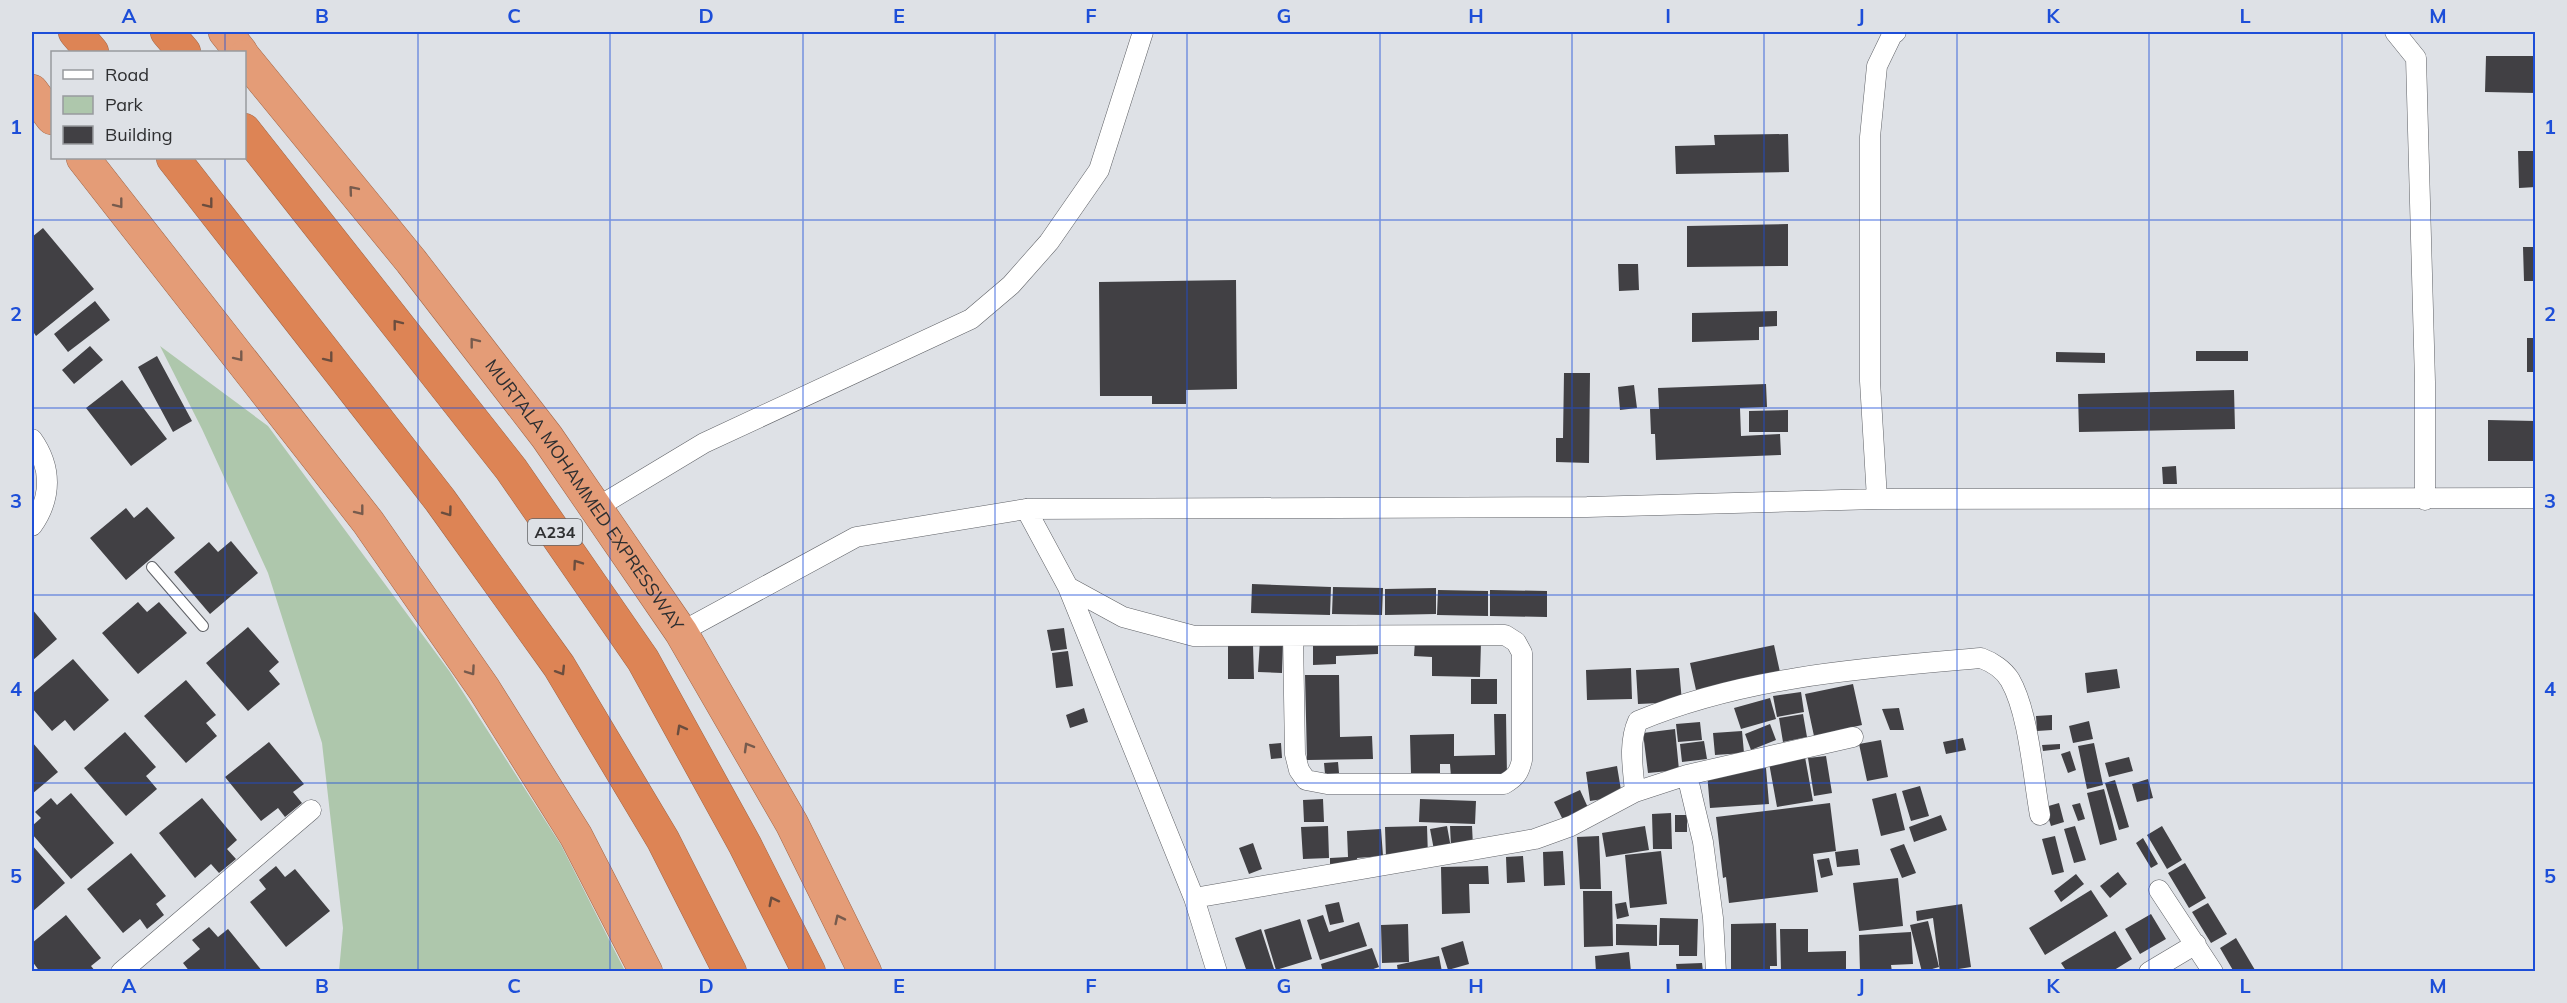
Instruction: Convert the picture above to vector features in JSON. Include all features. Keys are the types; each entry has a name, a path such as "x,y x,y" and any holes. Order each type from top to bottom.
{"highway":[{"path":"75,32 91,51"},
{"path":"167,32 183,51"},
{"path":"225,32 240,51"},
{"name":"MURTALA MOHAMMED EXPRESSWAY","path":"246,59 411,261 547,437 681,632 792,824 865,972"},
{"path":"32,91 51,117"},
{"name":"A234","path":"246,133 511,469 643,660 745,845 809,972"},
{"path":"84,159 368,522 484,689 576,836 646,972"},
{"path":"174,159 440,500 559,666 663,840 730,972"}],"street":[{"path":"596,508 704,443 971,319 1011,285 1049,242 1099,170 1143,32"},
{"path":"1877,499 1870,381 1870,137 1877,66 1892,35 1896,32"},
{"path":"2395,32 2416,58 2425,382 2425,500"},
{"path":"32,439 41,452 48,474 44,498 32,526"},
{"path":"681,632 856,537 1026,509 1587,507 1877,499 2425,500 2535,498"},
{"path":"1026,509 1068,587 1194,898 1217,972"},
{"path":"1068,587 1123,617 1194,636 1505,635 1516,642 1522,653 1520,771 1516,777 1504,784 1327,784 1306,780 1299,770 1295,754 1293,636"},
{"path":"1635,792 1631,745 1633,733 1638,721 1666,710 1732,692 1850,669 1981,658 1992,662 2010,679 2022,713 2040,815"},
{"path":"1194,898 1535,839 1571,826 1635,792 1687,775 1853,737"},
{"path":"1687,775 1703,842 1713,918 1716,972"},
{"path":"122,972 311,810"},
{"path":"2159,890 2213,972"},
{"path":"2149,972 2196,944"}],"lane":[{"path":"152,567 203,626"}],"green space":[{"path":"160,346 268,426 450,672 561,845 625,971 339,971 343,928 322,743 268,573 202,429"}],"building":[{"path":"2486,56 2536,56 2536,93 2485,92"},
{"path":"1788,134 1789,172 1676,174 1675,146 1715,145 1714,135"},
{"path":"2518,151 2536,151 2536,187 2519,188"},
{"path":"1788,224 1788,266 1687,267 1687,226"},
{"path":"43,228 94,289 36,336 32,330 32,237"},
{"path":"2523,247 2536,247 2536,281 2524,281"},
{"path":"1618,264 1638,264 1639,290 1619,291"},
{"path":"1236,280 1237,389 1186,390 1186,404 1152,404 1152,396 1100,396 1099,282"},
{"path":"95,301 110,320 68,352 54,334"},
{"path":"1777,311 1777,326 1759,327 1759,340 1692,342 1692,313"},
{"path":"2527,338 2536,338 2536,372 2527,372"},
{"path":"90,346 103,360 74,384 62,370"},
{"path":"2196,351 2248,351 2248,361 2196,361"},
{"path":"2056,352 2105,353 2105,363 2056,362"},
{"path":"157,356 192,421 173,432 138,367"},
{"path":"1564,373 1590,373 1589,463 1556,462 1556,438 1563,438"},
{"path":"122,380 167,439 131,466 86,408"},
{"path":"1766,384 1767,407 1740,408 1741,436 1780,434 1781,455 1656,460 1655,434 1651,434 1650,409 1659,409 1658,388"},
{"path":"1634,385 1637,408 1620,410 1618,387"},
{"path":"2234,390 2235,429 2079,432 2078,394"},
{"path":"1788,410 1788,432 1749,432 1749,411"},
{"path":"2488,420 2536,421 2536,461 2488,461"},
{"path":"2176,466 2177,484 2163,484 2162,467"},
{"path":"147,507 175,538 126,580 90,538 126,508 134,518"},
{"path":"231,541 258,573 210,614 174,572 209,542 218,552"},
{"path":"1252,584 1331,587 1330,615 1251,613"},
{"path":"1333,587 1383,588 1382,615 1332,614"},
{"path":"1436,588 1436,614 1385,615 1385,589"},
{"path":"1438,590 1488,591 1488,616 1437,615"},
{"path":"1490,590 1547,591 1547,617 1490,616"},
{"path":"138,602 147,612 159,602 187,633 138,674 102,633"},
{"path":"32,609 57,639 32,661"},
{"path":"248,627 279,662 269,671 280,684 248,711 206,663"},
{"path":"1064,628 1067,649 1051,651 1047,630"},
{"path":"1260,640 1283,641 1282,673 1258,672"},
{"path":"1415,641 1481,642 1480,677 1432,676 1432,657 1414,656"},
{"path":"1378,642 1378,654 1336,656 1336,664 1313,665 1313,644"},
{"path":"1228,645 1253,645 1254,679 1228,679"},
{"path":"1774,645 1780,672 1696,690 1690,663"},
{"path":"1068,651 1073,686 1056,688 1052,653"},
{"path":"73,659 109,700 74,731 65,720 52,731 32,708 32,694"},
{"path":"1631,668 1632,699 1587,700 1586,670"},
{"path":"1679,668 1682,702 1638,704 1636,670"},
{"path":"2117,669 2120,688 2087,693 2085,673"},
{"path":"1305,675 1339,675 1340,737 1372,736 1373,759 1307,760"},
{"path":"1471,679 1497,679 1497,704 1471,704"},
{"path":"186,680 216,715 206,723 217,736 186,763 144,716"},
{"path":"1853,684 1862,725 1814,736 1805,694"},
{"path":"1801,692 1804,712 1777,717 1773,696"},
{"path":"1770,698 1776,719 1741,729 1734,708"},
{"path":"1084,708 1088,722 1070,728 1066,715"},
{"path":"1899,708 1904,730 1890,730 1882,709"},
{"path":"1494,714 1506,714 1507,776 1451,777 1450,764 1440,764 1440,773 1411,773 1410,735 1454,734 1454,756 1495,755"},
{"path":"1803,714 1807,737 1783,742 1779,718"},
{"path":"2052,715 2052,730 2037,731 2036,716"},
{"path":"2089,721 2093,739 2073,743 2069,726"},
{"path":"1700,722 1702,740 1678,742 1676,724"},
{"path":"1770,724 1776,740 1751,750 1745,734"},
{"path":"1675,729 1679,770 1648,773 1643,733"},
{"path":"1742,731 1744,753 1715,755 1713,733"},
{"path":"125,732 156,767 146,776 157,789 126,816 84,768"},
{"path":"1963,738 1966,750 1946,754 1943,742"},
{"path":"1881,740 1888,777 1867,781 1859,744"},
{"path":"1704,741 1707,759 1682,762 1680,744"},
{"path":"32,742 58,772 32,794"},
{"path":"269,742 304,784 293,792 302,803 285,817 278,808 261,821 225,777"},
{"path":"1281,743 1282,758 1271,759 1269,744"},
{"path":"2094,743 2103,785 2087,789 2078,746"},
{"path":"2060,744 2060,749 2043,751 2042,745"},
{"path":"2070,751 2076,770 2068,773 2061,754"},
{"path":"1826,756 1832,793 1814,796 1808,758"},
{"path":"1805,757 1813,801 1777,807 1769,763"},
{"path":"2129,757 2133,771 2109,777 2105,763"},
{"path":"1338,762 1339,773 1325,774 1324,763"},
{"path":"1617,766 1622,796 1590,801 1586,772"},
{"path":"1766,768 1769,804 1710,808 1707,773"},
{"path":"2148,779 2153,798 2137,802 2132,784"},
{"path":"2115,780 2129,827 2119,830 2105,783"},
{"path":"1920,786 1929,816 1911,821 1902,791"},
{"path":"2104,789 2117,840 2100,845 2087,793"},
{"path":"1580,790 1590,812 1565,824 1554,802"},
{"path":"71,793 114,843 71,879 32,834 32,826 41,818 35,812 51,798 57,805"},
{"path":"1896,793 1905,830 1881,836 1872,799"},
{"path":"202,798 237,840 227,849 236,859 219,873 211,864 195,878 159,833"},
{"path":"1323,799 1324,822 1304,822 1303,800"},
{"path":"1420,799 1476,801 1475,824 1419,822"},
{"path":"1830,803 1836,851 1813,854 1818,892 1729,903 1726,877 1723,878 1716,817"},
{"path":"2059,803 2064,822 2051,826 2045,807"},
{"path":"2080,803 2085,819 2078,821 2072,805"},
{"path":"1671,813 1672,849 1653,849 1652,814"},
{"path":"1675,815 1687,815 1687,832 1675,832"},
{"path":"1941,815 1947,830 1914,842 1909,827"},
{"path":"1328,826 1329,858 1303,859 1301,827"},
{"path":"1427,826 1428,857 1386,858 1385,827"},
{"path":"1447,826 1451,848 1434,850 1430,829"},
{"path":"1450,826 1472,826 1473,846 1451,846"},
{"path":"1645,826 1649,850 1606,857 1602,833"},
{"path":"2075,826 2086,860 2074,863 2064,829"},
{"path":"2162,826 2182,860 2167,869 2147,835"},
{"path":"1381,829 1383,856 1357,858 1358,865 1330,867 1330,858 1348,857 1347,831"},
{"path":"1599,836 1601,889 1580,889 1577,837"},
{"path":"2055,836 2064,872 2052,875 2042,839"},
{"path":"2143,838 2158,864 2151,868 2136,843"},
{"path":"1253,843 1262,869 1249,874 1239,848"},
{"path":"1904,844 1916,873 1902,878 1890,849"},
{"path":"32,845 65,883 32,912"},
{"path":"1858,849 1860,865 1837,867 1835,852"},
{"path":"1563,851 1565,885 1544,886 1543,852"},
{"path":"1661,851 1667,904 1630,908 1625,855"},
{"path":"131,853 166,896 156,904 164,915 147,929 140,919 123,933 87,889"},
{"path":"1523,856 1525,882 1507,883 1506,857"},
{"path":"1829,858 1833,875 1821,878 1817,860"},
{"path":"2185,863 2206,898 2189,908 2168,873"},
{"path":"276,866 285,877 295,869 330,911 286,947 250,902 266,889 259,880"},
{"path":"1488,866 1489,884 1469,884 1470,913 1442,914 1441,867"},
{"path":"2118,872 2127,884 2110,898 2100,886"},
{"path":"2076,874 2084,884 2061,902 2054,891"},
{"path":"1898,878 1903,926 1859,931 1853,883"},
{"path":"2091,890 2108,916 2045,955 2029,928"},
{"path":"1583,891 1612,891 1613,946 1584,947"},
{"path":"1339,902 1344,922 1330,925 1325,905"},
{"path":"1626,902 1629,916 1617,919 1615,904"},
{"path":"2208,903 2227,934 2211,943 2192,912"},
{"path":"1962,904 1971,967 1940,972 1933,918 1917,921 1916,911"},
{"path":"2151,914 2166,939 2140,954 2125,929"},
{"path":"66,915 101,958 91,966 96,972 40,972 32,961 32,943"},
{"path":"1323,915 1329,932 1359,922 1367,946 1320,960 1307,920"},
{"path":"1660,918 1698,919 1697,956 1679,956 1679,945 1659,945"},
{"path":"1300,919 1312,959 1276,970 1264,930"},
{"path":"1928,921 1939,967 1922,972 1910,925"},
{"path":"1776,923 1777,966 1770,966 1770,972 1731,972 1731,924"},
{"path":"1408,924 1409,962 1382,963 1381,925"},
{"path":"1616,924 1657,925 1657,946 1616,945"},
{"path":"209,927 218,937 228,929 263,972 190,972 183,963 200,949 192,940"},
{"path":"1261,929 1275,972 1247,972 1235,938"},
{"path":"1780,929 1808,929 1808,952 1846,951 1846,972 1781,972"},
{"path":"2115,931 2132,959 2111,972 2067,972 2061,963"},
{"path":"1911,932 1913,964 1891,965 1892,972 1860,972 1859,935"},
{"path":"2236,938 2255,970 2252,972 2234,972 2220,948"},
{"path":"1463,941 1469,964 1448,970 1441,948"},
{"path":"1372,948 1379,967 1365,972 1323,972 1321,964"},
{"path":"1629,952 1631,972 1596,972 1595,956"},
{"path":"1439,956 1442,972 1398,972 1397,965"},
{"path":"1702,963 1703,972 1677,972 1676,964"}]}
